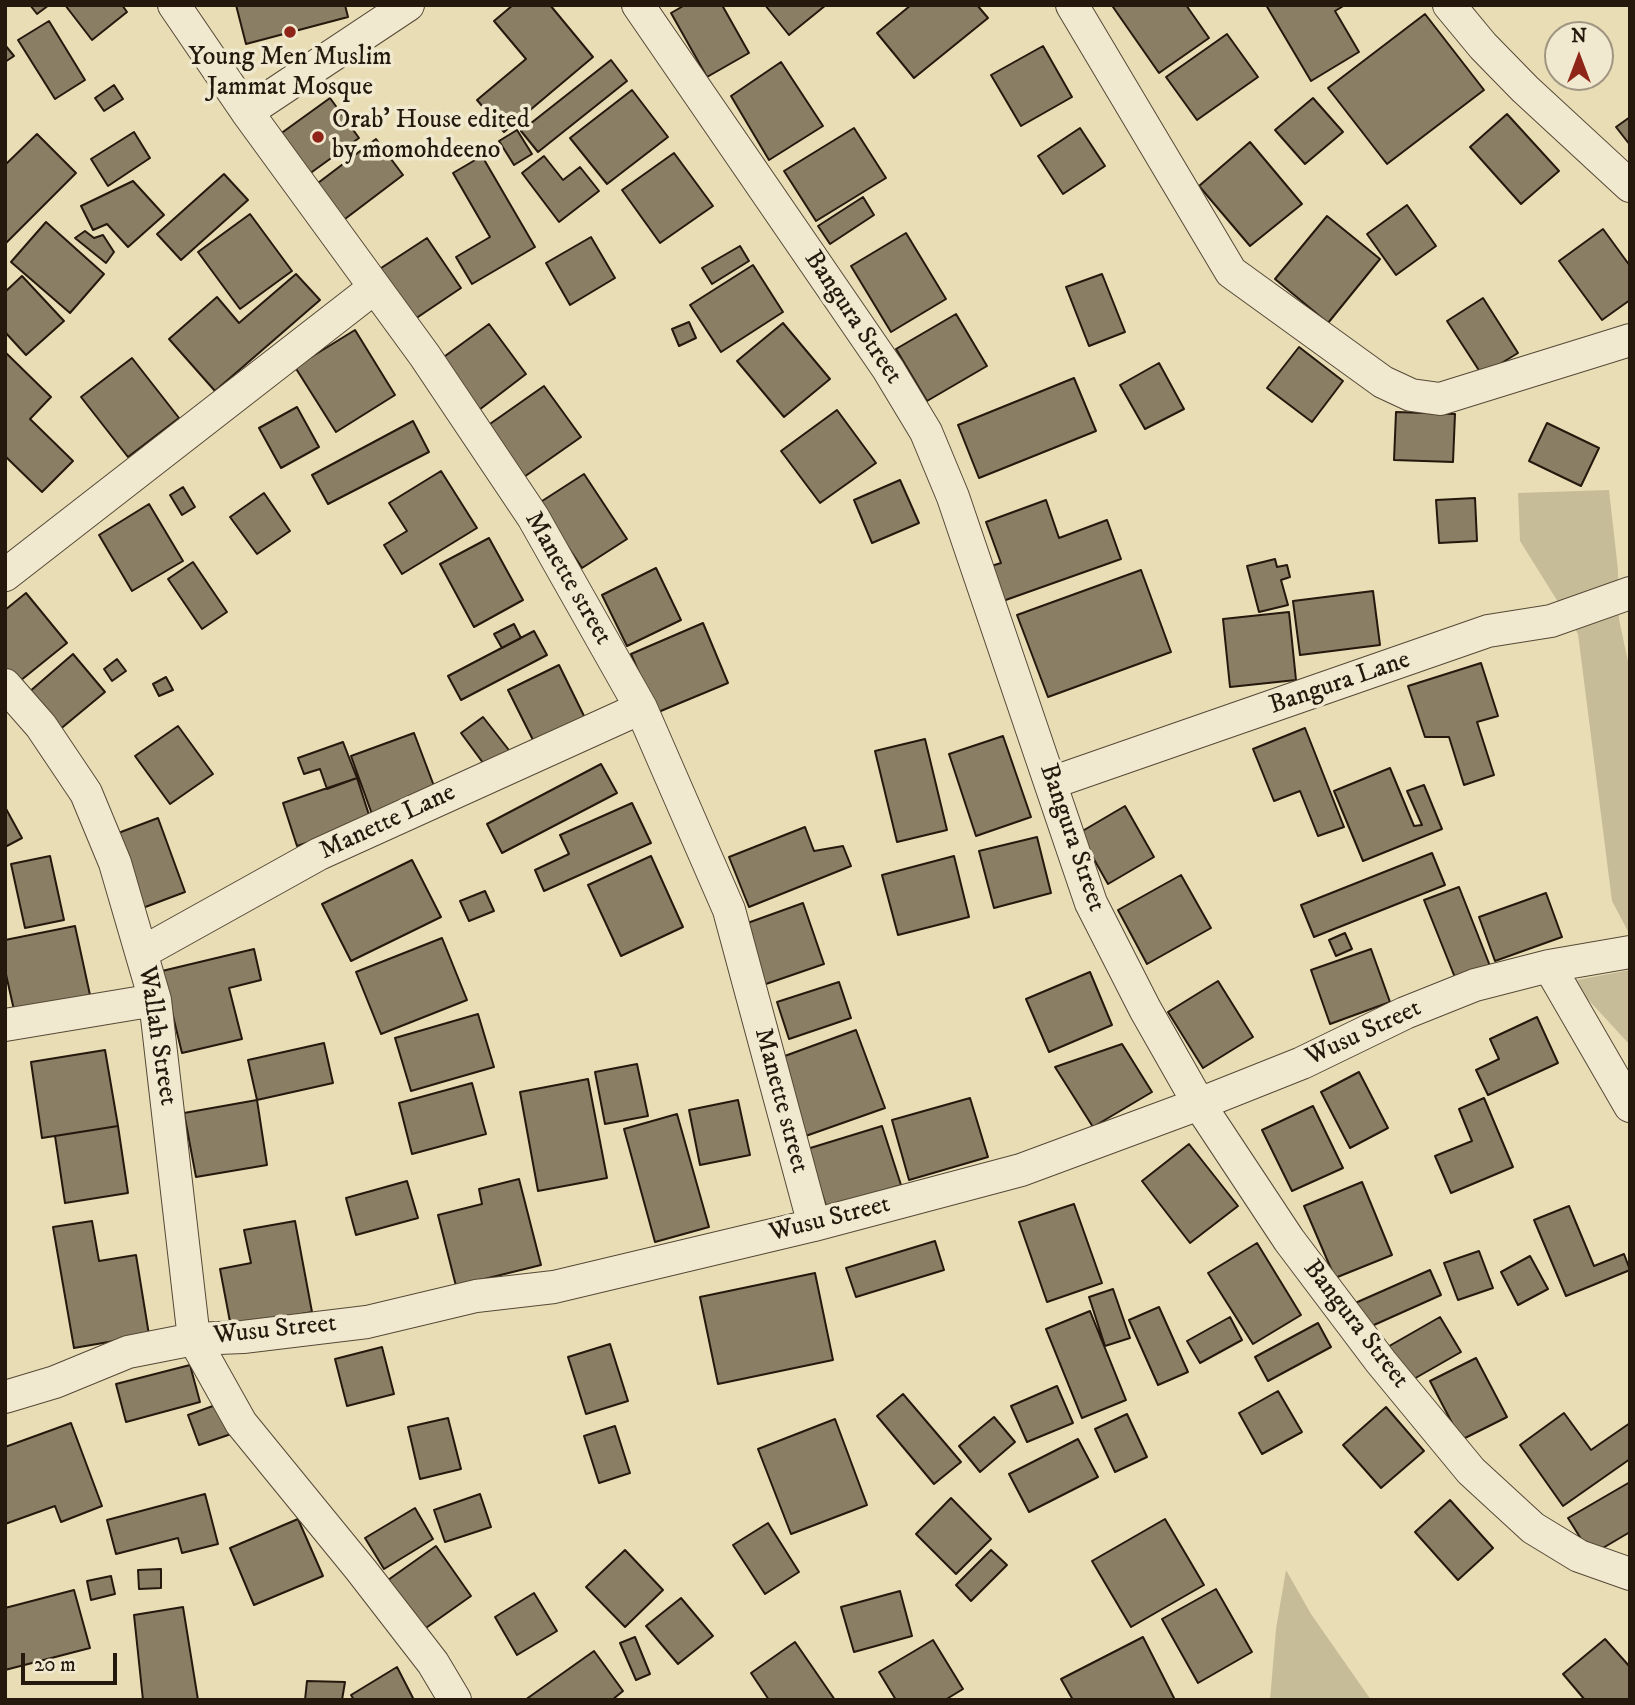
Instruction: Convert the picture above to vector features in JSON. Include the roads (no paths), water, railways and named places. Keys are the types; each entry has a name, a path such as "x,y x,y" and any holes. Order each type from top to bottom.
{"street":[{"name":"Manette street","path":"174,5 247,112 432,368 533,517 641,708 729,910 814,1225"},
{"path":"247,112 408,5"},
{"name":"Bangura Street","path":"638,5 888,369 926,432 953,497 1091,903 1145,1009 1199,1104 1298,1251 1381,1362 1471,1471 1533,1528 1579,1556 1630,1574"},
{"path":"1072,5 1231,272 1383,382 1411,395 1440,399 1630,340"},
{"path":"1449,5 1482,46 1630,186"},
{"path":"5,575 374,288"},
{"name":"Bangura Lane","path":"1051,783 1488,631 1551,621 1630,593"},
{"name":"Wallah Street","path":"5,685 41,726 86,793 116,863 143,952 155,1000 194,1339"},
{"name":"Manette Lane","path":"143,952 319,854 641,708"},
{"name":"Wusu Street","path":"5,1398 55,1382 128,1352 194,1339 243,1337 367,1322 476,1296 554,1287 814,1225 1021,1170 1302,1063 1405,1013 1463,989 1549,966 1630,952"},
{"path":"1549,966 1630,1106"},
{"path":"5,1025 155,1000"},
{"path":"194,1339 241,1423 433,1663 455,1700"}],"place":[{"name":"Young Men Muslim Jammat Mosque","path":"290,32"},
{"name":"Orab' House edited by momohdeeno","path":"318,137"}]}
